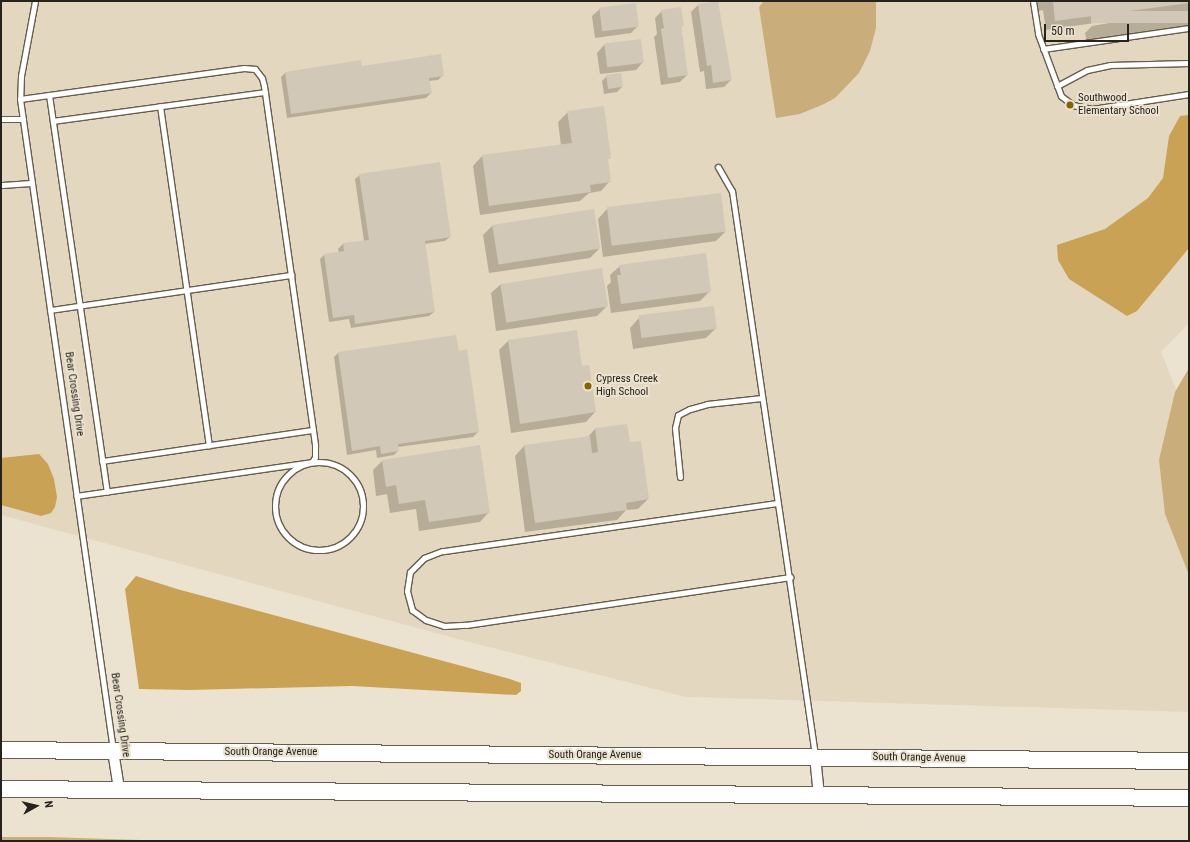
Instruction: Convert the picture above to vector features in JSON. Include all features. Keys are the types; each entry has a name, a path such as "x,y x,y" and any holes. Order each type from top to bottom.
{"main road":[{"name":"South Orange Avenue","path":"1,750 815,756 1189,761"},
{"path":"1,789 1189,798"}],"street":[{"name":"Bear Crossing Drive","path":"113,750 119,790"},
{"path":"815,756 819,796"}],"lane":[{"name":"Bear Crossing Drive","path":"35,1 21,76 20,99 113,750"},
{"path":"1033,1 1038,34 1057,86 1061,96 1073,105 1092,108 1189,94"},
{"path":"1043,49 1189,28"},
{"path":"1057,86 1087,70 1110,66 1189,63"},
{"path":"20,99 250,67 259,73 262,78 265,92 313,430 315,451 312,462"},
{"path":"53,121 265,92"},
{"path":"49,95 107,492"},
{"path":"160,106 209,446"},
{"path":"1,119 23,119"},
{"path":"718,166 732,191 777,503 790,577 815,756"},
{"path":"1,185 32,183"},
{"path":"50,310 291,276"},
{"path":"680,477 675,428 678,414 707,404 762,398"},
{"path":"102,461 313,430"},
{"path":"76,496 312,462 325,462 338,465 348,472 357,482 362,494 364,506 362,519 355,533 344,543 330,549 315,551 301,547 288,538 280,526 275,512 276,497 281,482 289,472 312,462"},
{"path":"777,503 442,551 424,558 410,572 407,591 412,610 426,620 444,626 474,624 790,577"}],"shaded area":[{"name":"Cypress Creek High School","path":"1,1 1189,1 1189,323 1161,352 1189,421 1189,712 686,697 458,639 1,515"},
{"path":"764,1 876,1 876,28 870,51 859,73 835,98 800,114 776,118 759,7"},
{"path":"1189,115 1189,248 1137,311 1127,316 1069,279 1058,260 1057,245 1105,229 1148,198 1163,178 1169,136 1180,116"},
{"path":"1189,368 1189,575 1165,514 1159,460 1175,392"},
{"path":"39,454 48,464 54,479 57,497 55,507 51,513 41,516 1,505 1,458"},
{"path":"136,576 177,589 510,679 521,683 521,691 516,695 352,686 190,690 139,689 125,589"},
{"path":"1,837 48,837 171,841 1,841"}],"building":[{"path":"718,1 732,80 713,83 711,65 707,66 698,4"},
{"path":"1053,1 1189,1 1189,3 1055,21"},
{"path":"636,3 639,27 602,31 599,8"},
{"path":"681,7 684,26 681,26 688,75 668,78 661,29 664,28 661,10"},
{"path":"1091,11 1189,11 1189,23 1091,23"},
{"path":"641,39 644,63 607,67 604,44"},
{"path":"441,54 444,76 429,78 432,93 291,114 285,72 361,60 362,66"},
{"path":"621,73 623,87 608,89 606,75"},
{"path":"604,106 611,158 608,159 611,182 590,185 591,192 489,206 482,155 572,143 567,111"},
{"path":"440,162 451,237 425,241 435,312 355,324 354,315 333,318 324,254 344,251 343,243 369,240 359,174"},
{"path":"721,193 726,232 612,246 607,207"},
{"path":"594,209 600,249 499,265 492,225"},
{"path":"706,253 711,292 621,304 617,275 621,275 619,265"},
{"path":"602,268 608,307 506,323 500,284"},
{"path":"714,306 717,329 641,338 639,315"},
{"path":"577,330 582,366 589,365 596,412 520,424 508,340"},
{"path":"456,335 459,351 467,349 479,432 398,444 399,451 381,454 380,446 352,451 338,352"},
{"path":"627,424 630,442 641,441 649,499 626,503 627,510 535,523 524,445 590,436 592,453 598,452 595,428"},
{"path":"480,445 490,513 429,522 425,500 399,504 396,485 386,487 382,460"}],"place":[{"name":"Southwood Elementary School","path":"1070,105"},
{"name":"Cypress Creek High School","path":"588,386"}]}
